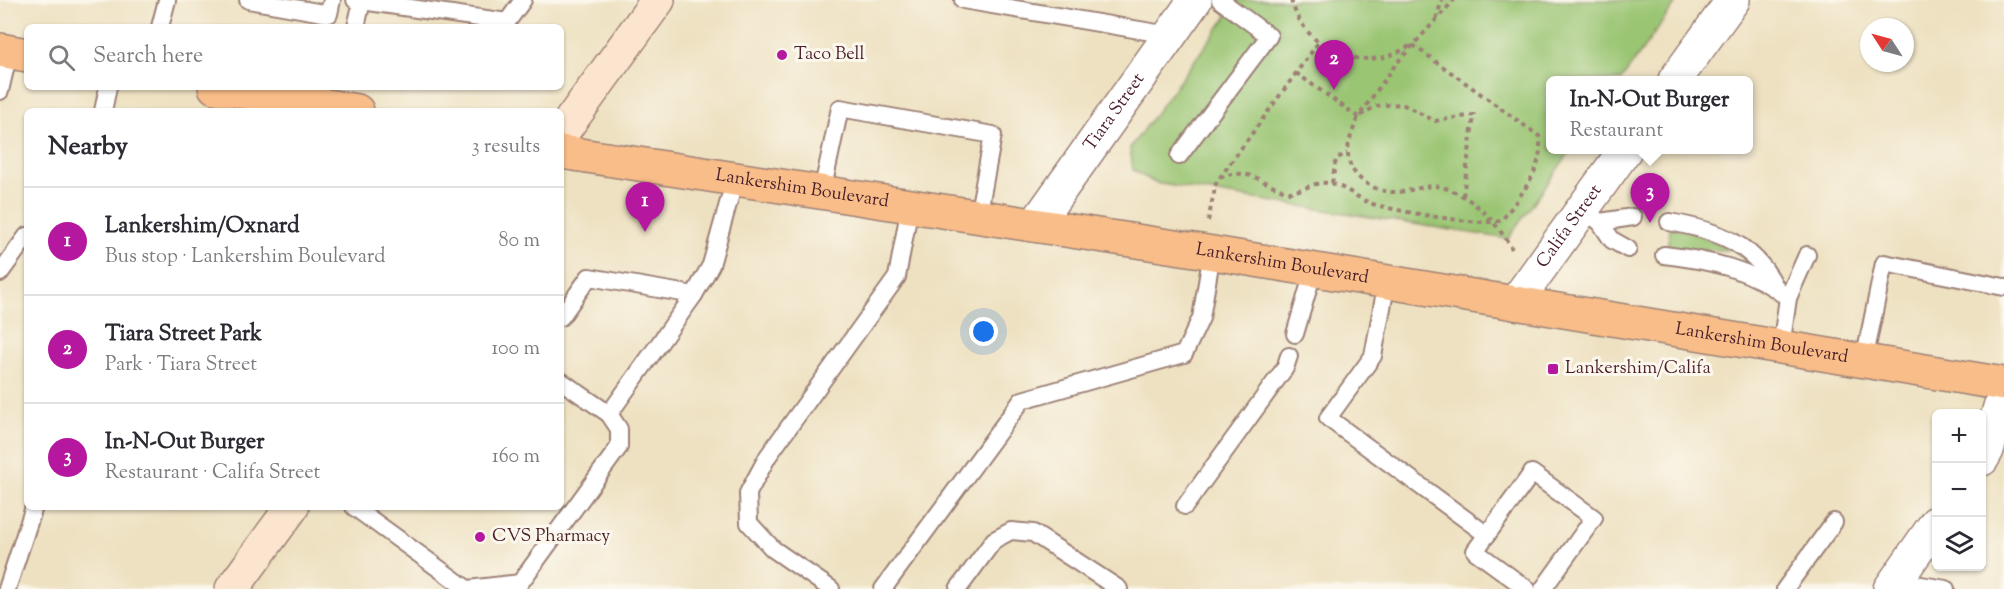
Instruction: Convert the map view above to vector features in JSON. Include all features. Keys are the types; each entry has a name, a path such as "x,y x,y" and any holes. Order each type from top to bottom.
{"main road":[{"path":"564,130 658,0"},
{"path":"232,97 346,102"},
{"name":"Lankershim Boulevard","path":"564,152 1314,269 2004,384"},
{"path":"232,589 290,510"}],"street":[{"name":"Tiara Street","path":"1035,225 1195,0"},
{"path":"1679,76 1733,0"},
{"name":"Califa Street","path":"1515,303 1590,216 1623,154"},
{"path":"1986,452 2004,394"},
{"path":"1893,585 1932,529"}],"lane":[{"path":"161,24 167,0"},
{"path":"248,0 329,14 332,0"},
{"path":"356,24 359,1 507,22 523,0"},
{"path":"963,0 1169,35"},
{"path":"1179,156 1269,36 1220,0"},
{"path":"0,91 12,52"},
{"path":"104,108 107,90"},
{"path":"822,192 840,108 993,135 978,217"},
{"path":"609,414 694,296 711,265 735,179"},
{"path":"831,589 773,549 749,523 748,493 768,456 897,277 910,206"},
{"path":"1590,216 1633,217"},
{"path":"1590,216 1612,240 1628,249"},
{"path":"1669,222 1694,226 1728,239 1754,256 1767,270 1782,293"},
{"path":"0,273 24,240"},
{"path":"883,589 1022,400 1184,354 1201,318 1207,252"},
{"path":"1664,255 1724,265 1782,293"},
{"path":"1781,347 1782,293 1807,255"},
{"path":"1864,361 1884,262 2004,287"},
{"path":"1295,334 1314,269"},
{"path":"564,313 590,277 694,296"},
{"path":"1387,282 1373,357 1328,418 1487,535"},
{"path":"1185,506 1285,368 1289,356"},
{"path":"358,510 468,589 520,583 619,447 619,429 609,414 564,383"},
{"path":"1527,589 1475,551 1532,474 1594,519 1543,589"},
{"path":"7,589 33,510"},
{"path":"1785,589 1834,522"},
{"path":"958,589 994,540 1011,531 1033,533 1119,589"},
{"path":"1893,585 1946,589"}],"path":[{"path":"1291,0 1300,24 1318,43 1330,51 1364,58 1380,58 1413,45"},
{"path":"1433,24 1442,0"},
{"path":"1454,0 1413,45 1358,117 1347,153 1350,165 1371,187 1398,192 1429,184 1463,196 1496,223 1512,249"},
{"path":"1207,252 1216,183 1318,43"},
{"path":"1220,178 1229,174 1251,175 1289,192 1318,183 1332,183 1370,202 1396,210 1496,223 1502,220 1528,184 1542,146 1539,136 1413,45"},
{"path":"1296,73 1358,117"},
{"path":"1358,117 1376,106 1402,104 1435,121 1474,115 1463,196"},
{"path":"1332,183 1336,159 1347,153"}],"green space":[{"path":"1239,0 1678,0 1624,76 1546,76 1546,154 1568,154 1508,239 1155,183 1133,170 1130,148"},
{"path":"1670,228 1689,231 1727,247 1727,250 1667,249"}],"place":[{"name":"Taco Bell","path":"782,55"},
{"name":"Tiara Street Park","path":"1334,90"},
{"name":"In-N-Out Burger","path":"1650,223"},
{"name":"Lankershim/Oxnard","path":"645,232"},
{"name":"Lankershim/Califa","path":"1553,369"},
{"name":"CVS Pharmacy","path":"480,537"}]}
